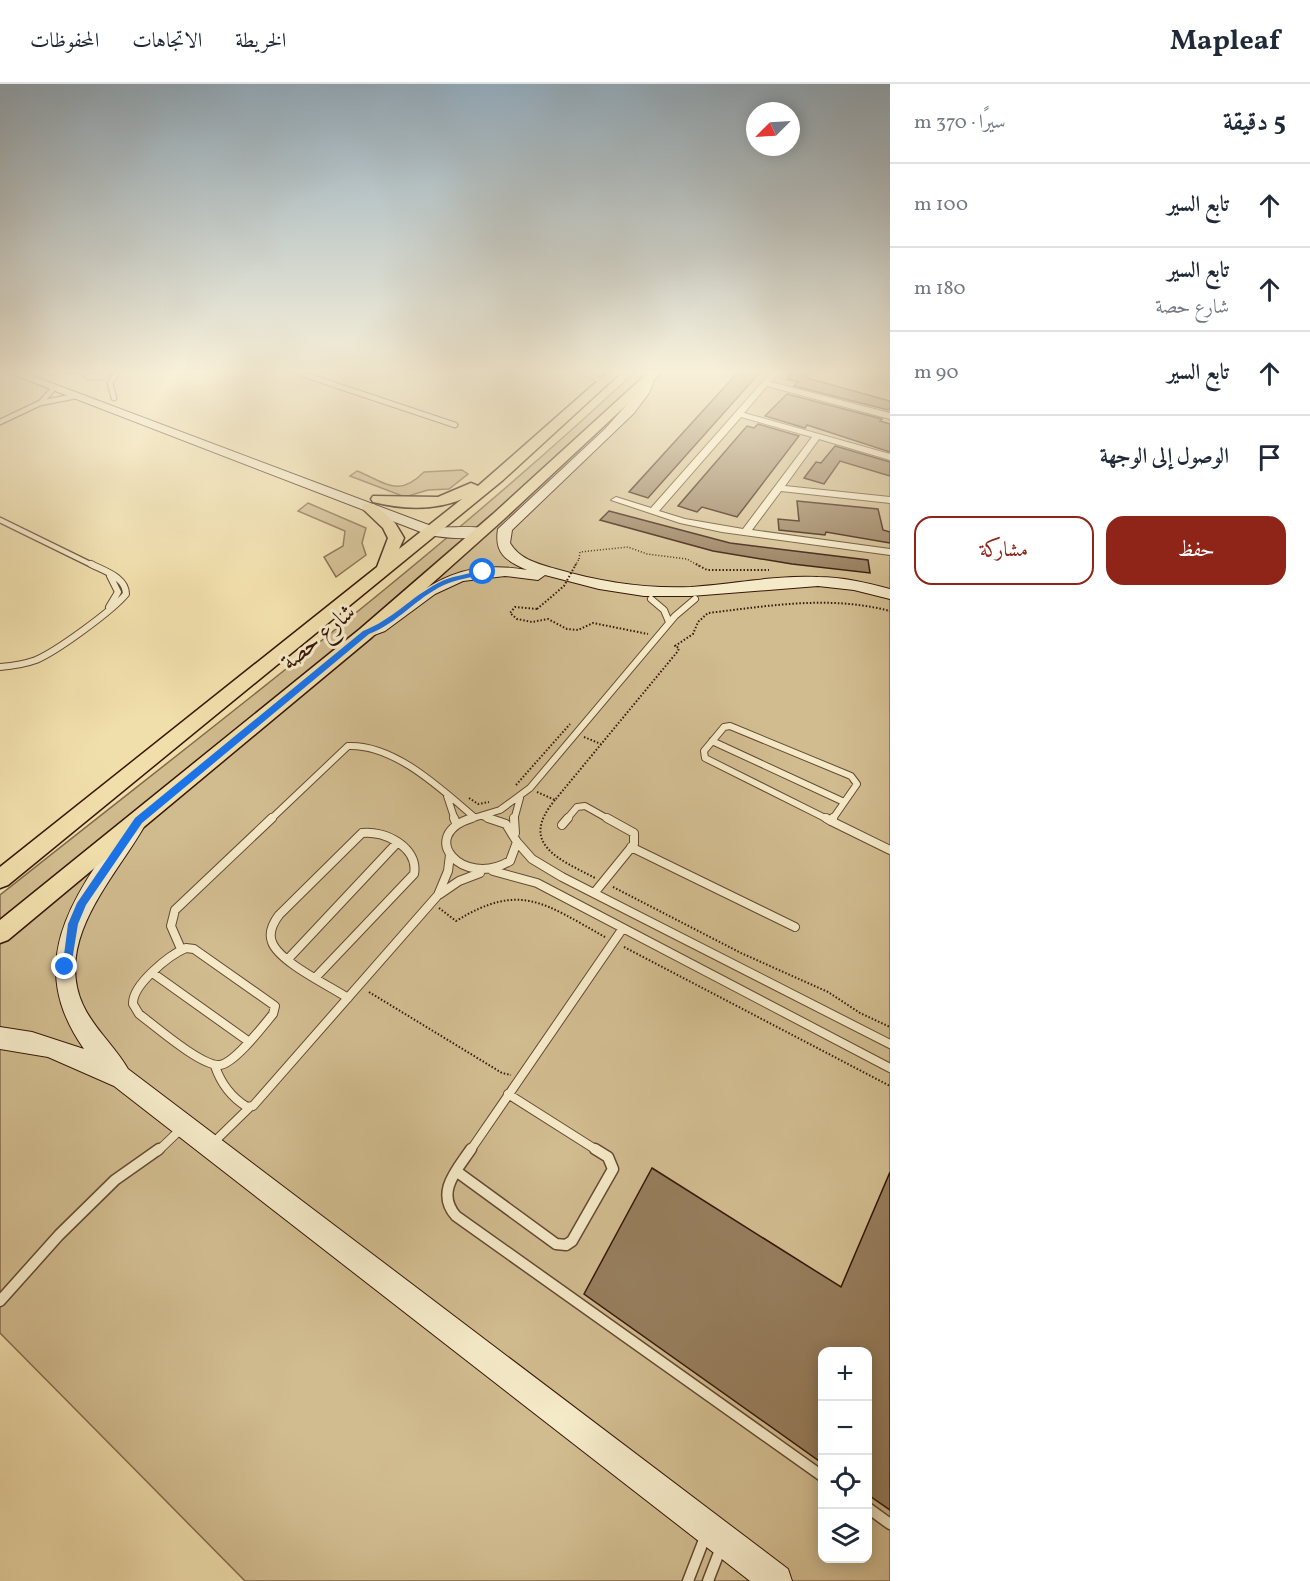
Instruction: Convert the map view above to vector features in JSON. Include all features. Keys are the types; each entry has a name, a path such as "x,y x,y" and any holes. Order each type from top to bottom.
{"main road":[{"name":"شارع حصة","path":"0,879 382,572 438,530 540,440"},
{"name":"شارع حصة","path":"0,933 366,633 479,520 498,517 582,440"},
{"path":"374,503 416,504 443,501 463,494 494,470 515,462"},
{"path":"479,520 474,506 497,486 498,477"},
{"path":"374,503 396,538 382,572"},
{"path":"320,671 348,636 444,550 447,544 438,530"}],"street":[{"path":"198,440 374,503"},
{"path":"218,440 438,530 479,520"},
{"path":"600,440 505,529 503,543 513,557 574,579 645,591 680,592 816,581 847,583 890,594"},
{"path":"653,512 717,440"},
{"path":"745,533 814,440"},
{"path":"830,440 890,457"},
{"path":"778,488 890,500"},
{"path":"616,500 653,512 745,533 890,552"},
{"path":"366,633 385,625 421,596 443,583 483,572 525,574 606,593 651,599 695,599 812,590 845,592 890,603"},
{"path":"138,820 82,903 73,924 65,967 73,1010 83,1030 122,1078 776,1581"},
{"path":"0,1038 40,1043 69,1053 122,1078"}],"lane":[{"path":"0,520 108,574 118,592 106,613 50,650 28,663 0,665"},
{"path":"651,599 664,610 669,622"},
{"path":"210,1146 250,1107 435,899 446,880 450,855 446,838 456,823 473,816 482,816 500,810 530,789 658,639 669,622 695,599"},
{"path":"831,821 857,784 851,776 738,727 724,728 704,751 705,758 831,821 890,850"},
{"path":"712,741 844,802"},
{"path":"181,949 171,930 170,923 175,910 345,748 353,744 364,745 415,771 440,788 473,816"},
{"path":"447,796 456,823"},
{"path":"435,899 459,881 510,861 516,839 514,818 520,798"},
{"path":"562,825 577,807 589,807 632,831 636,839 595,892"},
{"path":"482,816 506,824 538,863 890,1044"},
{"path":"316,977 414,874 416,867 414,858 408,850 375,832 362,833 279,915 272,927 271,940 278,950 316,977 348,998"},
{"path":"289,958 396,844"},
{"path":"631,848 795,927"},
{"path":"450,855 467,869 515,875 537,883 890,1068"},
{"path":"623,928 456,1171 446,1191 448,1205 456,1216 818,1473"},
{"path":"181,949 194,949 273,1002 273,1014 227,1063 215,1066 207,1063 135,1011 132,1002 135,993 181,949"},
{"path":"154,974 248,1041"},
{"path":"215,1066 226,1089 244,1106 250,1107"},
{"path":"456,1171 556,1244 566,1245 572,1241 613,1169 612,1162 608,1157 508,1094"},
{"path":"0,1301 59,1235 115,1180 154,1154 183,1126"},
{"path":"868,1509 890,1524"},
{"path":"688,1581 716,1535"},
{"path":"708,1581 716,1535"}],"path":[{"path":"774,571 707,570 687,560 647,554 628,547 580,552 579,559 564,586 537,609 515,607 510,613 517,619 532,622 548,619 567,629 578,630 593,623 614,629 635,630 679,648 555,800 540,821 539,832 545,847 559,858 741,952 828,992 860,1013 890,1027"},
{"path":"675,646 693,633 702,617 719,610 798,601 841,600 878,606 890,611"},
{"path":"513,787 572,721"},
{"path":"519,782 555,800"},
{"path":"440,788 449,783 478,804 494,801"},
{"path":"435,899 456,921 493,900 531,899 890,1086"},
{"path":"359,986 502,1073 513,1075 524,1071"}],"shaded area":[{"path":"561,440 890,440 890,1581 245,1581 0,1333 0,895 404,574"},
{"path":"462,470 468,474 449,489 428,490 405,497 350,476 357,471 392,486 399,486 415,480 424,472"},
{"path":"308,503 366,528 362,543 366,555 336,577 324,557 343,546 345,531 298,511"}],"building":[{"path":"676,440 700,440 648,498 629,492"},
{"path":"735,440 796,440 737,517 702,507 697,512 678,506"},
{"path":"853,440 890,440 890,452"},
{"path":"835,446 890,462 890,476 840,461 824,484 804,478 816,462 821,463"},
{"path":"797,501 878,509 883,530 890,532 890,543 826,532 825,535 779,530 778,519 799,521"},
{"path":"609,511 730,543 868,560 870,573 792,564 713,551 600,520"},
{"path":"652,1168 841,1287 890,1172 890,1510 872,1497 872,1347 818,1347 818,1460 584,1294"}],"route":[{"path":"65,967 67,945 82,903 138,820 366,633 385,625 429,590 462,576 483,572"}]}
